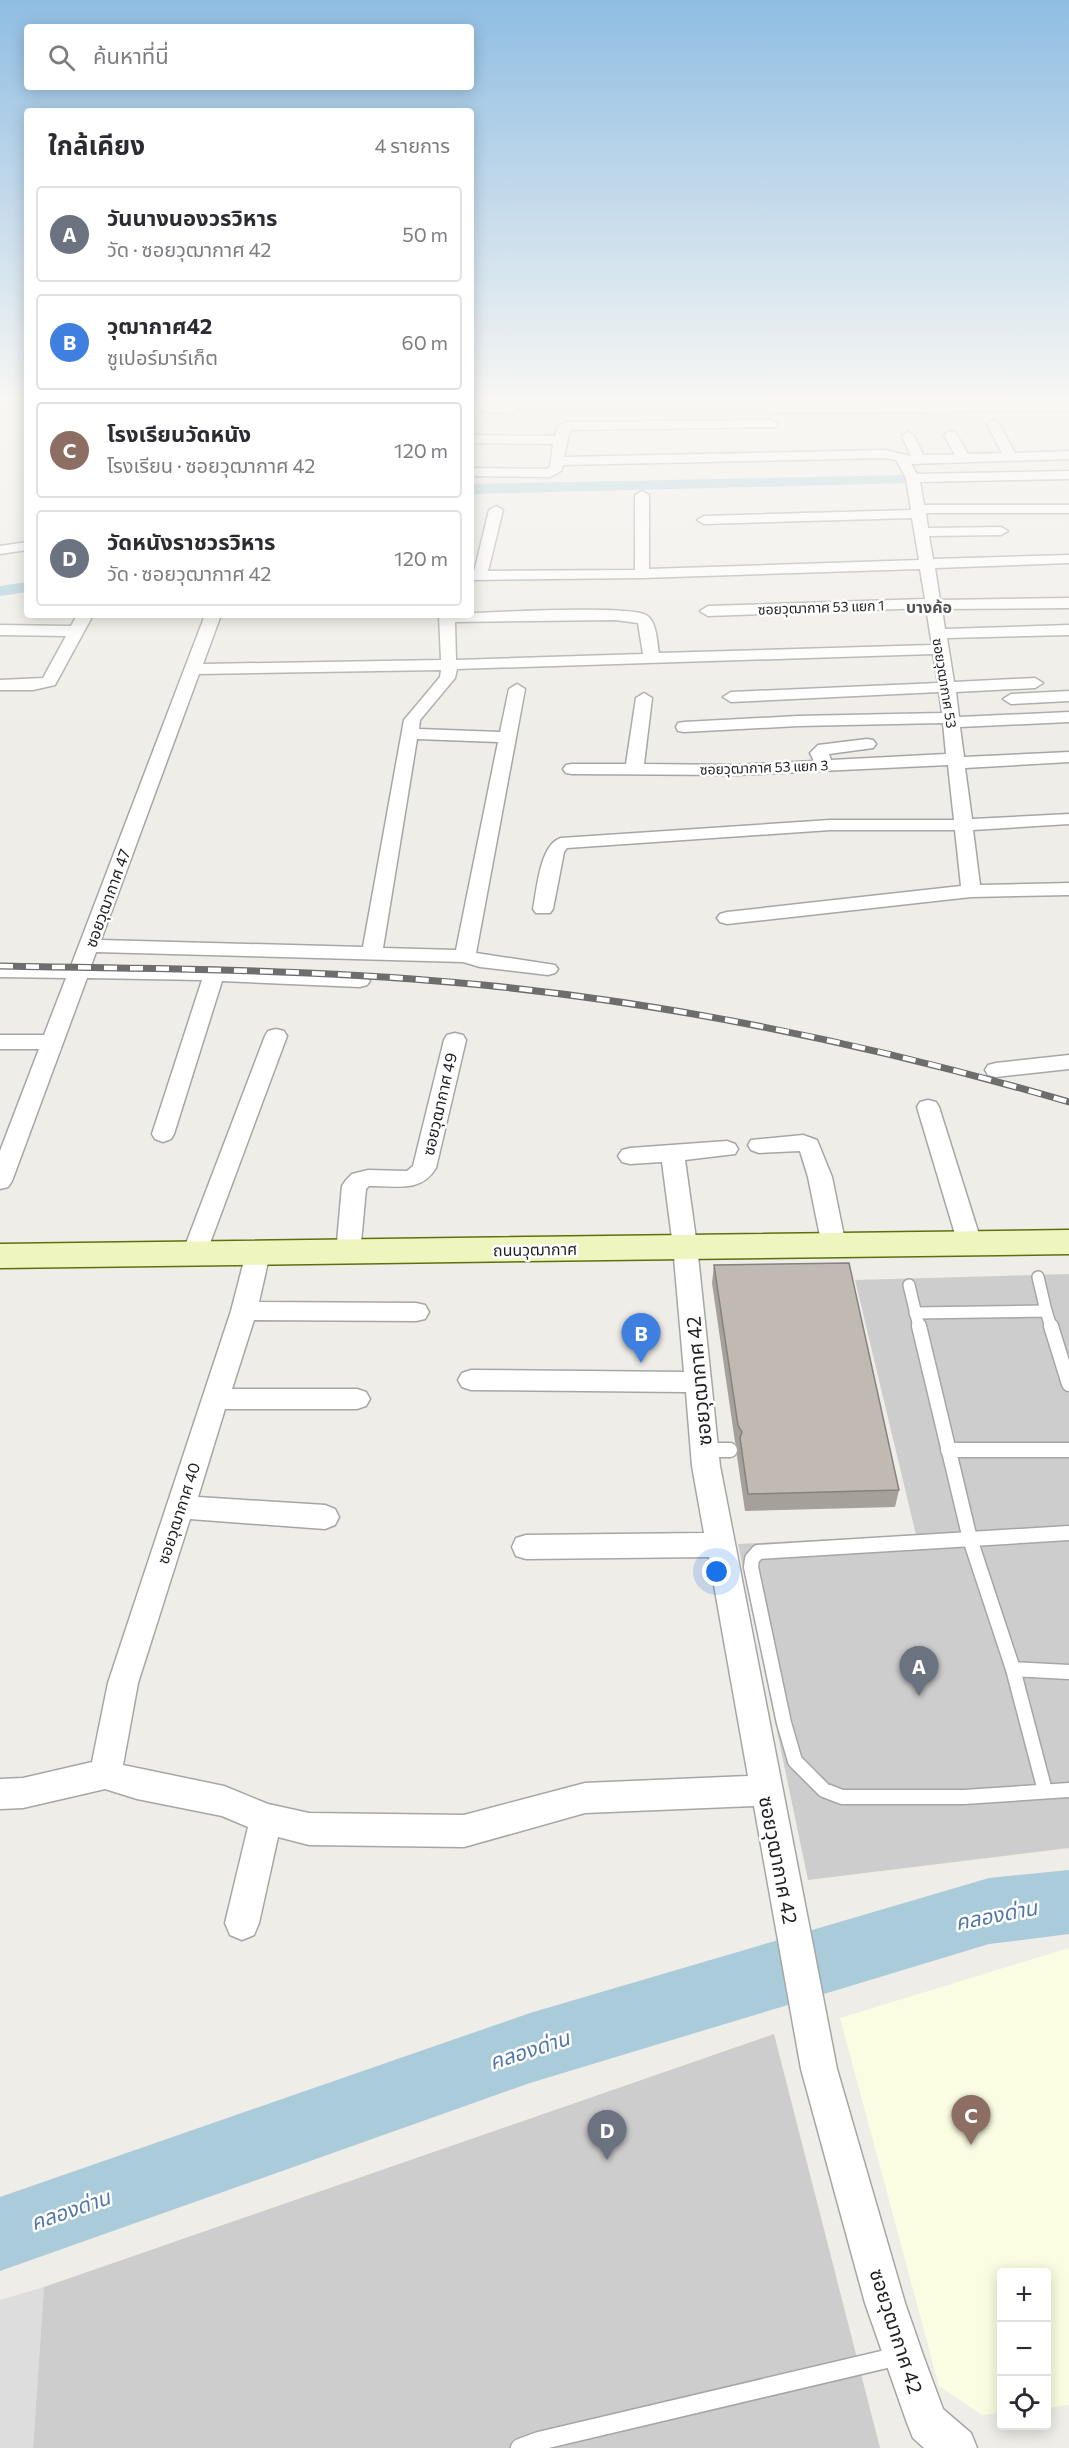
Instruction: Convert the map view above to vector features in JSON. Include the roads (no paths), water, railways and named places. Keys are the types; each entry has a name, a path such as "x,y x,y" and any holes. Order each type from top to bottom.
{"main road":[{"name":"ถนนวุฒากาศ","path":"0,1256 1069,1242"}],"street":[{"path":"495,513 476,576 642,574 1069,560"},
{"path":"642,513 642,574"},
{"path":"704,520 880,513"},
{"name":"ซอยวุฒากาศ 53","path":"917,513 950,707 971,891"},
{"path":"921,532 1001,531"},
{"path":"0,550 24,546"},
{"name":"ซอยวุฒากาศ 53 แยก 1","path":"708,611 933,604 1069,603"},
{"path":"474,616 615,615 641,618 645,622 652,657"},
{"path":"0,685 33,685 49,682 83,618"},
{"name":"ซอยวุฒากาศ 47","path":"0,1181 212,618"},
{"path":"372,954 412,720 430,697 448,680 447,618"},
{"path":"0,630 76,631"},
{"path":"191,669 447,665 652,657 938,642 1069,630"},
{"path":"950,707 1035,684"},
{"path":"465,956 517,689"},
{"path":"684,727 798,721 1069,696"},
{"path":"731,697 950,707 1069,717"},
{"path":"634,770 644,698"},
{"path":"410,734 508,737"},
{"path":"824,765 819,753 824,749 867,744"},
{"name":"ซอยวุฒากาศ 53 แยก 3","path":"572,769 735,770 824,765 1069,758"},
{"path":"543,909 555,850 561,844 572,842 830,825 964,825 1069,819"},
{"path":"727,918 971,891 1069,889"},
{"path":"90,946 465,956 548,969"},
{"path":"0,971 214,974 360,981"},
{"path":"163,1134 214,974"},
{"path":"194,1254 276,1036"},
{"name":"ซอยวุฒากาศ 49","path":"348,1253 354,1186 357,1181 363,1178 401,1179 416,1176 422,1171 428,1157 455,1040"},
{"path":"0,1042 53,1042"},
{"path":"996,1070 1069,1062"},
{"path":"928,1107 970,1244"},
{"path":"759,1145 803,1143 809,1145 820,1176 834,1246"},
{"path":"630,1156 727,1149"},
{"name":"ซอยวุฒากาศ 42","path":"672,1153 685,1246 698,1382 717,1450 720,1545 819,2069 885,2302 903,2355 928,2423 956,2448"},
{"name":"ซอยวุฒากาศ 40","path":"105,1774 123,1683 244,1311 258,1253"},
{"path":"244,1311 416,1312"},
{"path":"471,1380 698,1382"},
{"path":"216,1399 357,1399"},
{"path":"180,1508 325,1517"},
{"path":"526,1547 720,1545"},
{"path":"0,1794 23,1793 105,1774 137,1784 224,1801 266,1819 309,1830 464,1831 585,1798 766,1791"},
{"path":"242,1923 266,1819"}],"lane":[{"path":"1038,1277 1069,1384"},
{"path":"909,1285 970,1539 1013,1669 1045,1791"},
{"path":"915,1312 1046,1311"},
{"path":"948,1450 1069,1450"},
{"path":"1069,1533 758,1552 752,1558 751,1567 784,1723 795,1761 824,1790 842,1797 964,1797 1069,1790"},
{"path":"1013,1669 1069,1672"},
{"path":"520,2448 539,2441 903,2355"}],"waterway":[{"path":"0,591 24,587"},
{"name":"คลองด่าน","path":"0,2234 530,2048 989,1911 1069,1902"}],"railway":[{"path":"0,966 363,976 558,993 779,1030 925,1063 1069,1102"}],"place":[{"name":"วุฒากาศ42","path":"641,1363"},
{"name":"วันนางนองวรวิหาร","path":"919,1696"},
{"name":"โรงเรียนวัดหนัง","path":"971,2145"},
{"name":"วัดหนังราชวรวิหาร","path":"607,2160"}],"district":[{"name":"บางค้อ","path":"929,606"}]}
